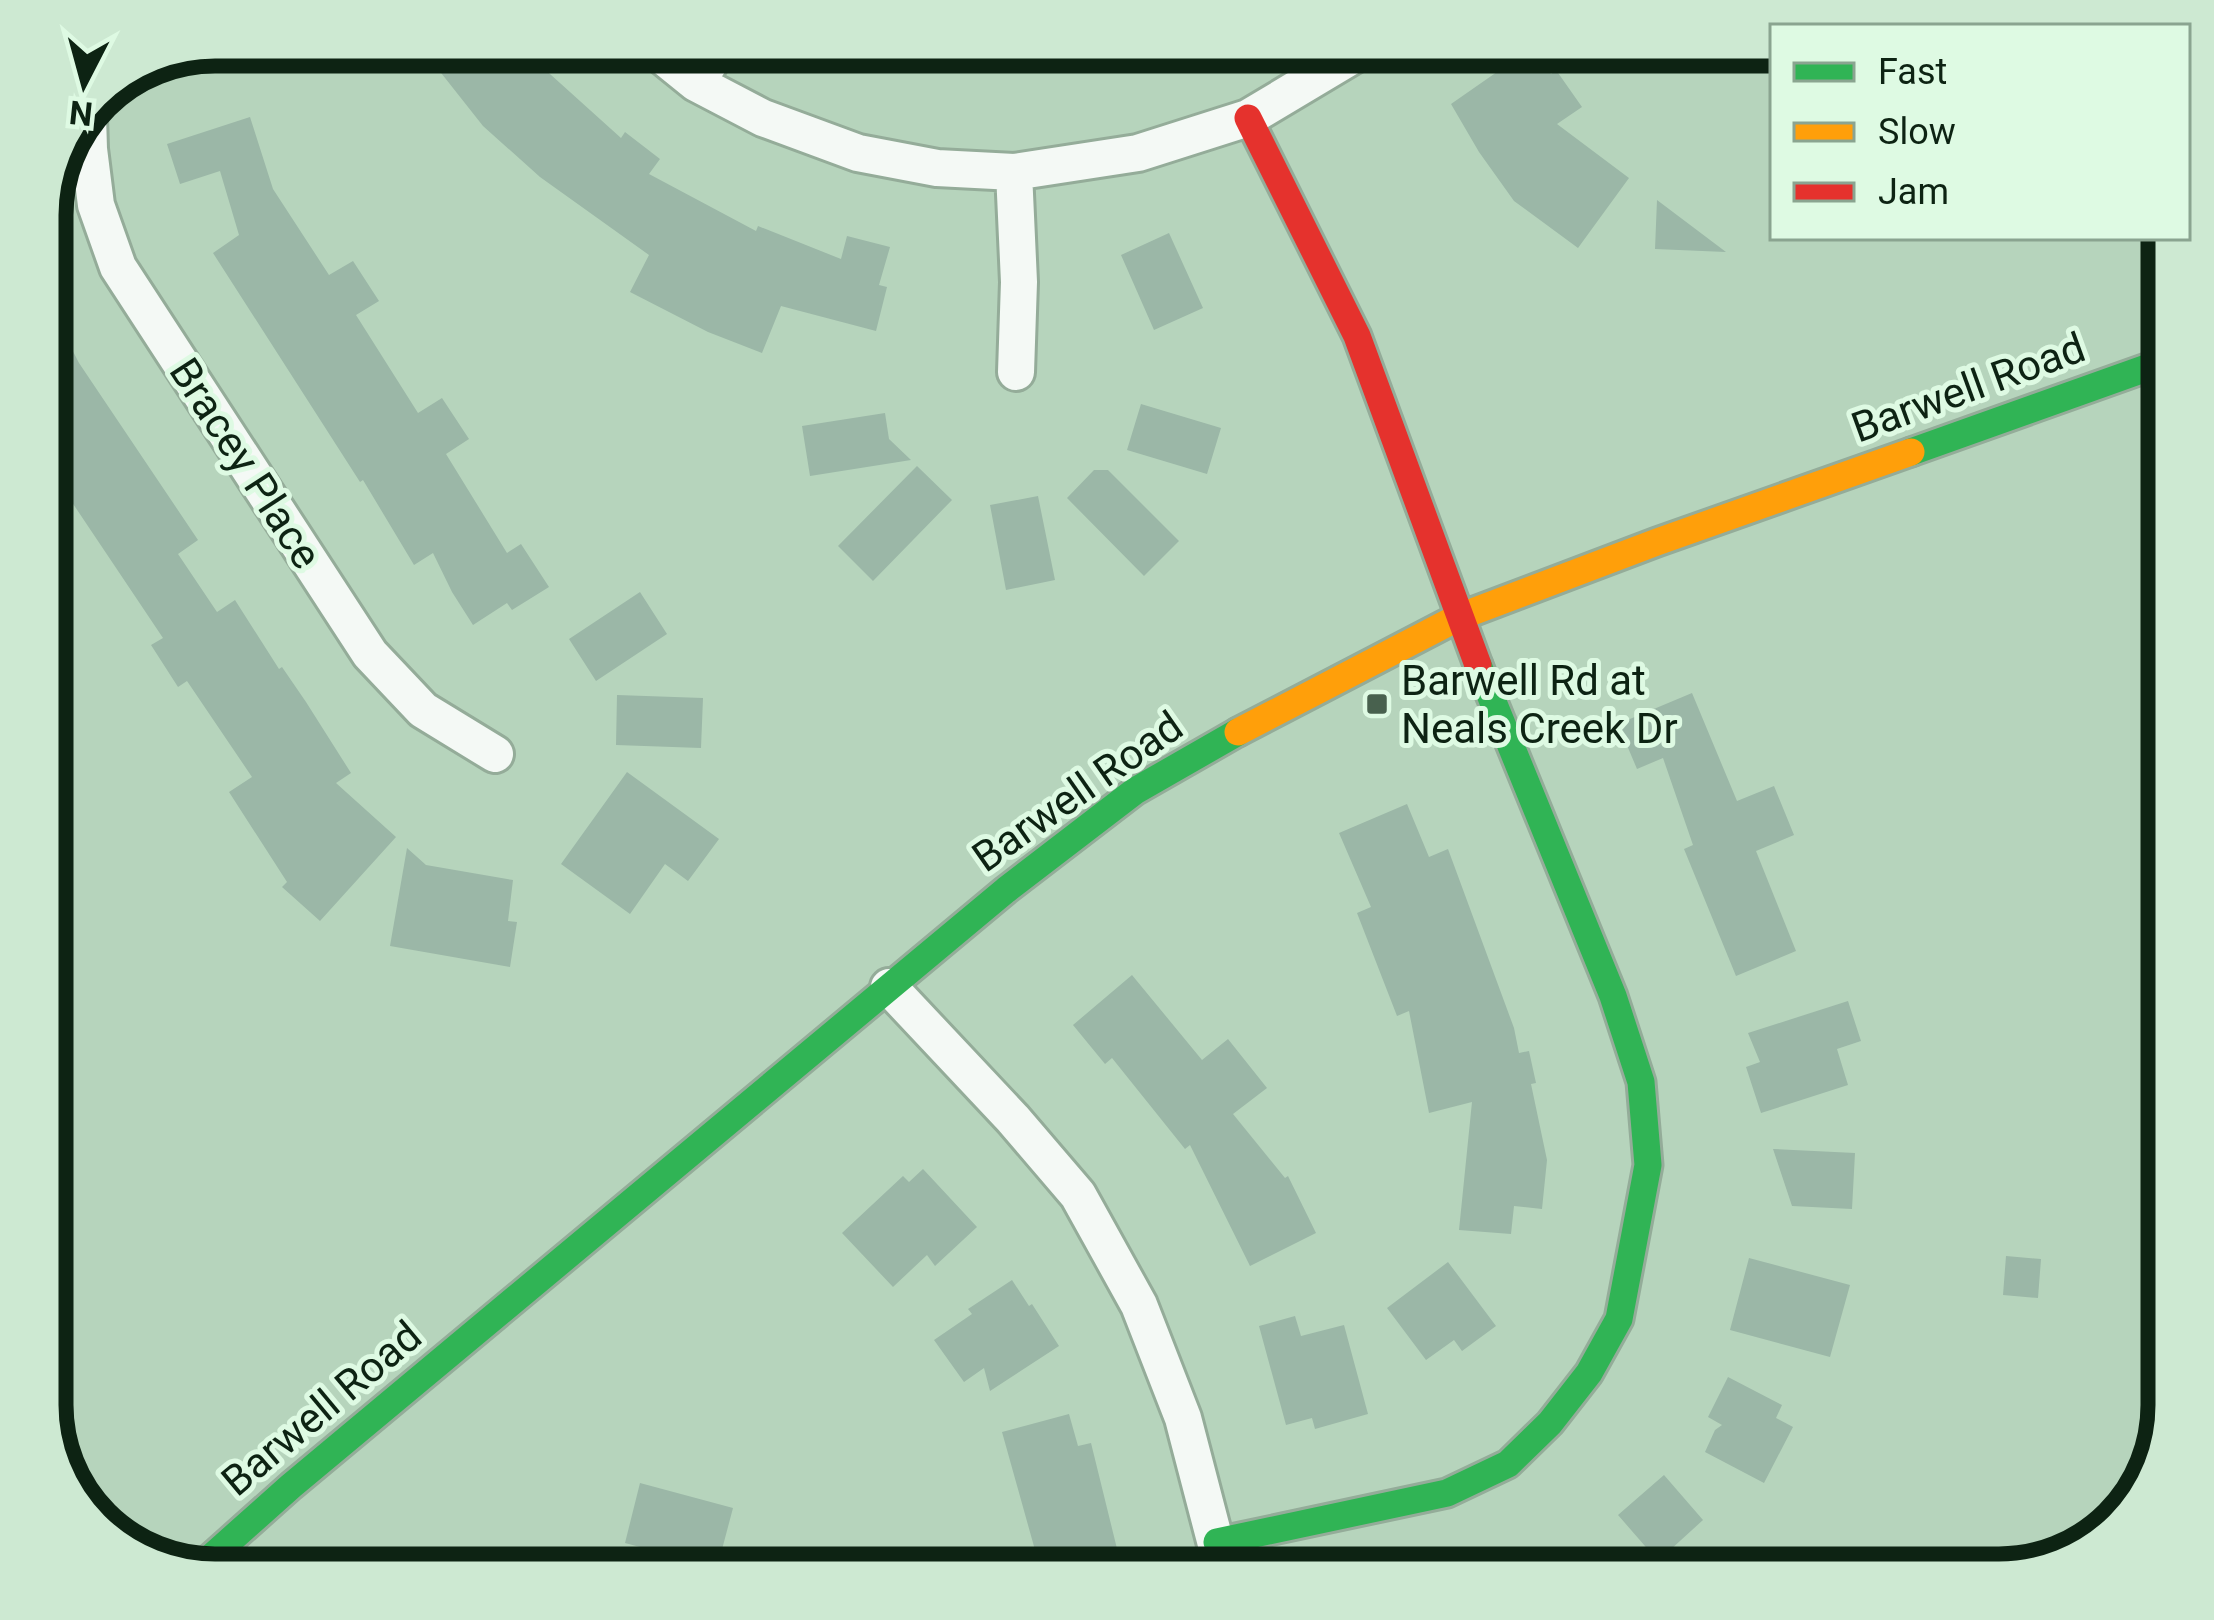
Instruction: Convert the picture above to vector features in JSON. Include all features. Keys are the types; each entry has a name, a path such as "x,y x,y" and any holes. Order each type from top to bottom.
{"street":[{"path":"676,66 763,118 858,153 937,168 1014,172 1138,153 1248,118 1335,66"},
{"path":"696,82 707,66"},
{"path":"1237,1554 1448,1493 1508,1463 1550,1423 1589,1373 1618,1319 1648,1165 1640,1082 1613,995 1460,617 1357,336 1248,118"},
{"name":"Bracey Place","path":"89,144 96,205 118,267 370,654 423,710 495,754"},
{"path":"1014,172 1016,372"},
{"name":"Barwell Road","path":"215,1554 1006,890 1136,791 1274,711 1460,617 2148,367"},
{"path":"889,987 1078,1196 1139,1305 1183,1418 1219,1554"}],"building":[{"path":"436,66 541,66 621,138 625,132 660,159 649,174 756,231 758,226 841,259 847,236 890,247 879,285 887,287 876,331 781,306 762,353 630,292 649,255 540,177 483,126"},
{"path":"1506,66 1546,66 1551,74 1556,70 1582,107 1557,124 1629,178 1578,248 1514,201 1451,104"},
{"path":"250,117 273,189 329,275 353,261 379,301 356,315 418,413 442,398 469,439 446,454 507,553 521,544 549,587 512,610 507,603 473,625 433,553 414,565 213,253 239,235 220,171 180,184 167,144"},
{"path":"1657,200 1726,252 1655,249"},
{"path":"1169,233 1203,308 1154,330 1121,255"},
{"path":"66,338 198,540 178,554 217,612 235,600 351,773 336,783 396,837 320,921 282,887 287,882 229,792 252,777 187,681 178,687 151,645 163,638 66,493"},
{"path":"1141,404 1221,428 1207,474 1127,450"},
{"path":"885,413 889,439 911,460 810,476 802,426"},
{"path":"917,466 952,500 873,581 838,546"},
{"path":"1094,470 1108,470 1179,541 1144,576 1067,498"},
{"path":"1038,496 1055,580 1006,590 990,505"},
{"path":"640,592 667,634 596,681 569,639"},
{"path":"1692,693 1737,801 1774,786 1794,835 1756,851 1796,951 1736,976 1684,849 1693,845 1663,758 1637,769 1618,724"},
{"path":"617,695 703,698 701,748 616,745"},
{"path":"627,772 719,839 688,881 665,864 630,914 561,864"},
{"path":"1407,804 1429,857 1448,849 1519,1053 1529,1051 1547,1160 1542,1209 1514,1206 1511,1234 1459,1230 1472,1102 1429,1113 1409,1011 1397,1016 1357,913 1371,907 1339,833"},
{"path":"407,848 426,865 513,880 508,921 517,922 510,967 390,946"},
{"path":"1132,975 1202,1060 1228,1039 1267,1088 1233,1114 1288,1176 1316,1233 1250,1266 1190,1145 1185,1149 1112,1058 1105,1064 1073,1025"},
{"path":"1848,1001 1861,1041 1837,1049 1848,1085 1761,1113 1746,1067 1760,1062 1748,1033"},
{"path":"1773,1149 1855,1153 1852,1209 1792,1206"},
{"path":"923,1169 977,1227 935,1266 927,1255 893,1287 842,1233 903,1176 909,1182"},
{"path":"2006,1256 2041,1259 2038,1298 2003,1295"},
{"path":"1749,1258 1850,1285 1830,1357 1730,1330"},
{"path":"1448,1262 1496,1326 1462,1351 1454,1340 1426,1360 1387,1308"},
{"path":"1012,1280 1059,1346 990,1391 984,1368 964,1382 934,1340 972,1314 968,1309"},
{"path":"1295,1316 1301,1336 1344,1325 1368,1414 1315,1429 1312,1418 1286,1425 1259,1326"},
{"path":"1728,1377 1782,1405 1776,1418 1793,1427 1764,1483 1705,1452 1722,1425 1708,1417"},
{"path":"1069,1414 1078,1446 1091,1443 1118,1554 1036,1554 1002,1432"},
{"path":"1664,1475 1703,1520 1666,1554 1652,1554 1618,1515"},
{"path":"640,1483 733,1508 721,1554 666,1554 625,1543"}],"traffic: fast":[{"path":"1911,452 2148,367"},
{"path":"1217,1542 1447,1493 1508,1464 1550,1423 1589,1373 1619,1319 1648,1165 1641,1082 1613,996 1478,665"},
{"path":"215,1554 1006,890 1135,791 1238,732"}],"traffic: slow":[{"path":"1238,732 1459,617 1911,452"}],"traffic: jam":[{"path":"1248,118 1357,336 1478,665"}],"place":[{"name":"Barwell Rd at Neals Creek Dr","path":"1377,704"}]}
